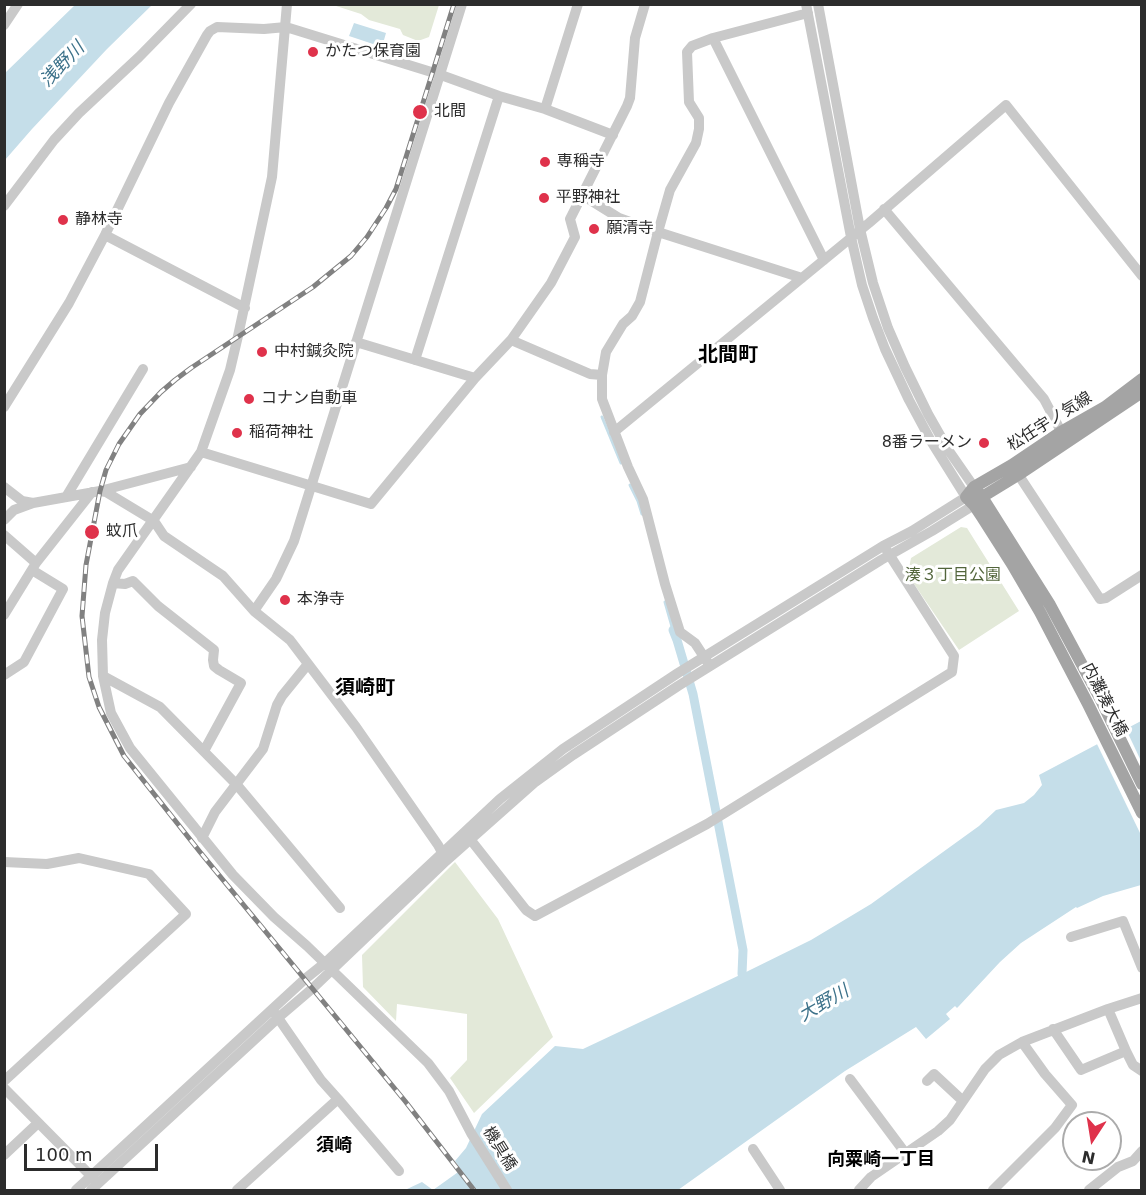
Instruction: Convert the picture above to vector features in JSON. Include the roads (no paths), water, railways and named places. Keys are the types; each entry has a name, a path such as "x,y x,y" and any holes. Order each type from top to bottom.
{"main road":[{"name":"松任宇ノ気線","path":"974,497 1064,437 1142,379"},
{"name":"松任宇ノ気線","path":"1064,437 1142,392"},
{"path":"974,497 1044,595 1057,631"},
{"name":"内灘湊大橋","path":"1057,631 1102,702 1142,784"},
{"name":"内灘湊大橋","path":"1057,631 1088,704 1142,813"}],"street":[{"path":"4,25 18,4"},
{"path":"4,206 54,140 79,113 192,4"},
{"name":"機具橋","path":"287,4 272,177 230,370 201,452 118,570 105,613 102,640 103,675 111,713 130,748 233,875 428,1063 507,1191"},
{"path":"254,611 276,579 294,541 462,4"},
{"path":"545,109 578,4"},
{"path":"201,452 370,504 475,378 511,340 551,283 575,237 570,219 630,98 635,38 645,4"},
{"path":"818,4 860,229 873,283 888,328 905,367 974,497"},
{"path":"703,662 695,643 680,632 643,499 632,477 602,399 602,375 606,352 640,302 670,190 696,143 699,118 689,102 687,52 692,46 807,9 862,285 885,349 909,400 931,441 974,497"},
{"path":"4,407 69,303 169,103 210,31 217,27 264,29 286,27 545,109 613,135"},
{"path":"713,38 824,260"},
{"path":"415,360 499,96"},
{"path":"614,432 869,223 1006,105 1142,276"},
{"path":"582,195 619,218 802,278"},
{"path":"884,209 1044,399 1064,437"},
{"path":"105,235 245,308"},
{"path":"511,340 590,374 602,375"},
{"path":"356,342 475,378"},
{"path":"66,497 143,369"},
{"path":"4,520 14,510 33,503 96,492 191,467"},
{"path":"1015,470 1100,599 1106,598 1142,575"},
{"path":"4,487 22,501 33,503"},
{"path":"96,492 106,492 154,521 164,536 223,576 254,611 290,640 356,726 438,844 444,857"},
{"path":"4,615 34,567 96,492"},
{"path":"76,1191 93,1183 275,1013 304,979 328,966 444,857 500,799 563,749 678,673 703,662 886,551 933,531 974,497"},
{"path":"4,535 34,567 63,589 24,662 4,675"},
{"path":"470,838 526,910 535,916 726,813 952,672 954,656 886,551"},
{"path":"113,584 133,581 158,606 214,650 214,666 241,683 204,751"},
{"path":"444,857 563,762 696,675 703,662"},
{"path":"202,838 215,812 263,748 282,696 308,664"},
{"path":"103,675 160,707 236,784 340,908"},
{"path":"4,862 46,864 79,858 149,874 186,914 4,1081"},
{"path":"1071,937 1123,921 1142,968"},
{"path":"859,1191 871,1177 944,1126 985,1069 999,1055 1053,1029 1142,998"},
{"path":"1108,1009 1133,1065 1142,1071"},
{"path":"275,1013 321,1080 399,1171"},
{"path":"1053,1029 1081,1070 1126,1051"},
{"path":"993,1191 1055,1128 1071,1105 1022,1042"},
{"path":"927,1081 934,1074 963,1101"},
{"path":"850,1079 906,1154"},
{"path":"4,1088 93,1183"},
{"path":"237,1191 338,1099"},
{"path":"4,1155 38,1123"},
{"path":"753,1149 780,1191"},
{"path":"1089,1191 1118,1167 1133,1161 1142,1151"}],"water":[{"name":"浅野川","path":"75,5 152,5 107,49 5,160 5,73"},
{"path":"354,23 386,33 382,47 349,36"},
{"name":"大野川","path":"1141,721 1141,885 1076,907 1021,943 957,1008 955,1006 946,1014 950,1019 926,1039 916,1027 845,1071 678,1190 433,1190 461,1170 455,1161 466,1148 482,1114 555,1046 583,1049 811,940 871,904 979,826 996,810 1024,803 1042,785 1039,775"},
{"path":"422,1182 433,1190 405,1190"}],"waterway":[{"path":"602,417 621,463"},
{"path":"630,485 642,514"},
{"path":"665,602 673,630"},
{"path":"673,630 693,694 743,950 742,974"}],"railway":[{"path":"454,4 396,189 367,237 351,256 313,287 175,380 140,414 119,444 106,470 100,491 86,565 82,616 89,677 99,707 124,756 405,1101 474,1190"}],"place":[{"name":"かたつ保育園","path":"313,52"},
{"name":"北間","path":"420,112"},
{"name":"専稱寺","path":"545,162"},
{"name":"平野神社","path":"544,198"},
{"name":"静林寺","path":"63,220"},
{"name":"願清寺","path":"594,229"},
{"name":"中村鍼灸院","path":"262,352"},
{"name":"コナン自動車","path":"249,399"},
{"name":"稲荷神社","path":"237,433"},
{"name":"8番ラーメン","path":"984,443"},
{"name":"蚊爪","path":"92,532"},
{"name":"本浄寺","path":"285,600"}],"district":[{"name":"北間町","path":"728,356"},
{"name":"須崎町","path":"365,689"},
{"name":"須崎","path":"334,1146"},
{"name":"向粟崎一丁目","path":"881,1160"}],"park label":[{"name":"湊３丁目公園","path":"953,576"}]}
